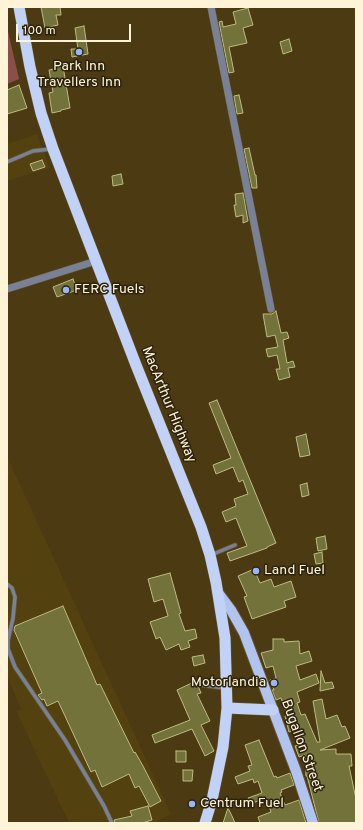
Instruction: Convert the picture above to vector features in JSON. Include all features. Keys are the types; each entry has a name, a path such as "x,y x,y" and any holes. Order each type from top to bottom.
{"highway":[{"name":"MacArthur Highway","path":"19,7 30,67 41,113 53,149 136,365 191,502 210,555 219,594 225,638 227,708 223,747 212,800 205,823"},
{"path":"227,708 273,710"}],"main road":[{"name":"Bugallon Street","path":"219,594 240,623 296,770 313,823"}],"street":[{"path":"211,7 271,309"},
{"path":"7,289 96,261"}],"lane":[{"path":"7,162 33,151 53,149"},
{"path":"210,555 235,545"},
{"path":"7,584 12,588 15,597 13,618 8,640 8,649 16,667 65,740 104,806 112,823"},
{"path":"202,685 227,688"}],"shaded area":[{"path":"7,27 19,79 7,84"},
{"path":"37,134 50,168 7,181 7,144"},
{"path":"7,456 171,814 153,823 69,823 16,711 21,709 7,676"}],"building":[{"path":"41,7 60,7 61,15 56,15 58,25 45,28"},
{"path":"248,8 253,25 243,28 247,43 229,47 234,72 229,73 219,22 222,21 223,27 236,24 233,12"},
{"path":"84,26 88,54 72,57 71,49 78,49 75,28"},
{"path":"289,39 292,51 283,54 280,42"},
{"path":"63,66 70,108 52,113 49,93 53,92 49,70"},
{"path":"19,85 27,108 7,114 7,90"},
{"path":"239,95 243,113 237,114 234,96"},
{"path":"249,148 256,175 257,188 252,188 244,149"},
{"path":"42,160 45,167 33,171 30,164"},
{"path":"121,174 123,184 113,186 112,176"},
{"path":"243,193 248,221 243,223 243,215 236,217 234,205 236,205 235,194"},
{"path":"73,279 77,290 57,297 53,287"},
{"path":"276,311 281,333 287,332 289,338 283,340 287,363 293,361 295,367 288,368 290,377 279,380 276,369 280,369 277,355 268,357 266,349 278,347 275,335 267,337 263,314 272,314"},
{"path":"217,400 276,543 267,548 230,561 227,553 247,546 236,518 226,522 222,512 236,506 234,499 248,494 243,480 239,482 233,467 216,474 213,465 231,458 209,403"},
{"path":"306,434 310,455 300,457 296,437"},
{"path":"307,483 309,495 302,497 300,485"},
{"path":"325,536 327,549 318,551 316,538"},
{"path":"322,552 323,563 316,564 314,554"},
{"path":"254,569 260,583 271,579 274,587 291,581 296,597 284,601 286,607 252,619 244,597 247,596 238,576"},
{"path":"170,573 181,613 179,614 185,631 195,629 197,638 188,641 190,647 181,650 179,644 166,650 160,637 156,639 150,622 168,616 163,599 154,602 148,579"},
{"path":"63,606 97,685 100,684 134,753 135,752 143,766 161,801 150,807 139,786 135,788 129,774 102,787 95,770 91,772 58,701 47,706 44,699 42,700 38,695 42,693 14,630 15,626"},
{"path":"273,639 284,639 284,642 299,641 300,654 309,651 312,661 296,666 300,680 316,674 319,683 297,692 300,702 297,703 301,715 305,714 317,742 320,742 313,701 322,699 326,719 337,715 342,727 345,726 350,738 320,750 336,749 336,754 351,754 352,766 349,766 356,799 356,823 319,823 306,776 305,755 299,757 295,746 302,743 297,729 289,732 285,716 287,715 281,698 276,700 272,690 274,690 270,680 276,678 273,666 266,668 261,653 273,650"},
{"path":"203,655 205,663 194,666 192,657"},
{"path":"321,671 325,683 332,682 334,688 320,691"},
{"path":"196,681 201,693 197,694 210,721 201,725 214,751 205,756 192,729 155,743 152,735 190,720 177,690"},
{"path":"259,740 274,777 276,776 277,778 290,773 294,785 281,790 282,792 280,793 285,805 299,800 306,823 260,823 258,817 271,812 266,798 250,804 248,798 262,793 258,781 254,783 253,779 238,784 235,777 250,771 248,766 252,765 245,745"},
{"path":"176,751 186,751 186,762 176,762"},
{"path":"183,770 193,770 192,781 183,781"},
{"path":"148,806 152,820 142,823 115,823 114,820 132,816 130,811"},
{"path":"228,808 232,816 235,823 223,823"}],"place":[{"name":"Park Inn Travellers Inn","path":"79,52"},
{"name":"FERC Fuels","path":"66,290"},
{"name":"Land Fuel","path":"256,571"},
{"name":"Motorlandia","path":"274,683"},
{"name":"Centrum Fuel","path":"192,804"}]}
